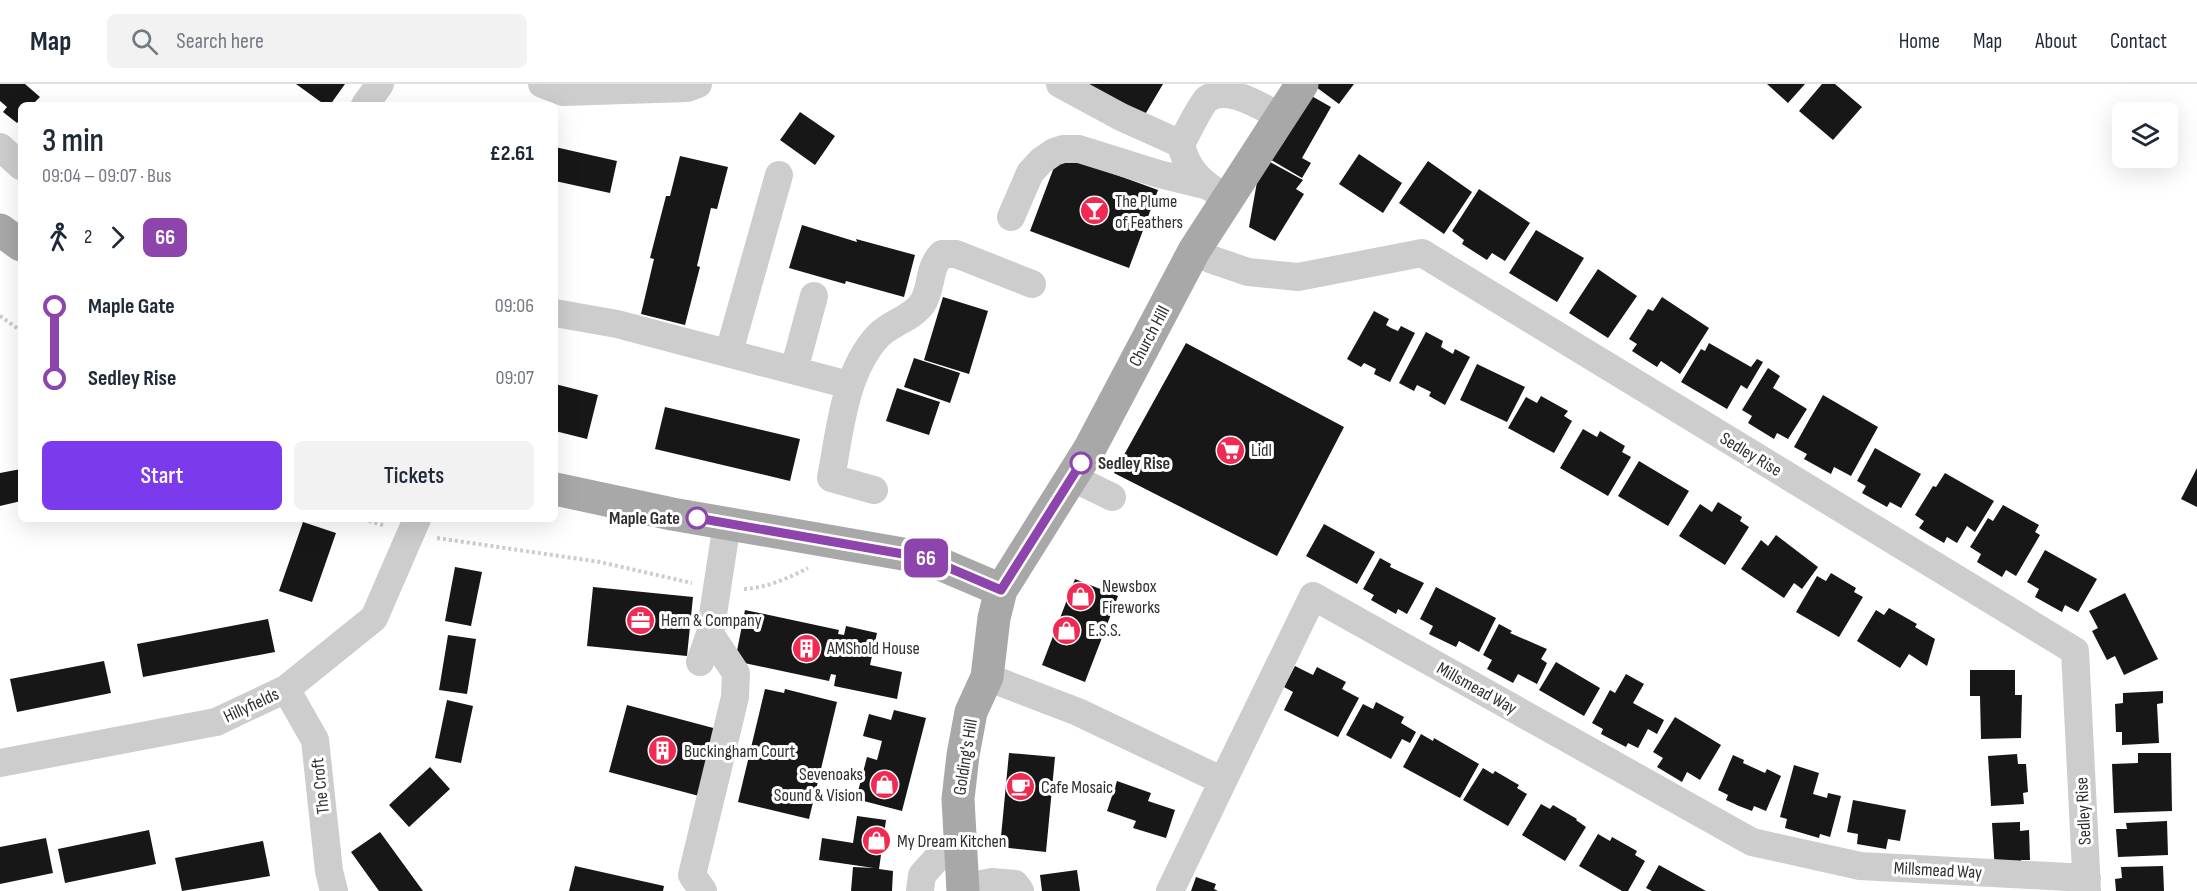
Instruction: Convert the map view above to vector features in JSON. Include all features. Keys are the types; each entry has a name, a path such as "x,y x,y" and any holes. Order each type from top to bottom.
{"main road":[{"name":"Church Hill","path":"1001,590 1073,478 1194,251 1218,192 1281,117 1302,84"},
{"path":"0,230 18,243"},
{"path":"558,490 727,524 926,558 1001,590"},
{"name":"Golding's Hill","path":"962,890 958,799 963,755 971,712 987,677 994,618 1001,590"}],"street":[{"path":"367,102 380,84"},
{"path":"542,84 563,92 687,88 698,84"},
{"path":"1060,84 1121,117 1181,144"},
{"path":"1218,192 1184,160 1181,144 1207,99 1224,93 1239,95 1281,117"},
{"path":"0,147 18,163"},
{"path":"1011,217 1030,173 1041,160 1063,149 1078,149 1218,192"},
{"path":"729,352 779,175"},
{"name":"Sedley Rise","path":"1194,251 1210,260 1248,272 1298,277 1422,253 2075,651 2087,885"},
{"path":"874,490 831,478 849,385 876,338 885,329 900,322 922,304 933,266 942,254 956,254 1032,284"},
{"path":"794,370 814,296"},
{"path":"558,314 616,324 849,385"},
{"path":"1073,478 1112,497"},
{"path":"700,662 710,634 727,524"},
{"name":"Hillyfields","path":"0,763 216,722 286,689 374,618 414,527"},
{"name":"Millsmead Way","path":"1223,781 1313,596 1752,842 1860,866 2087,885"},
{"path":"703,891 692,875 735,697 736,673 710,634"},
{"path":"987,677 1078,712 1223,781 1170,891"},
{"name":"The Croft","path":"286,689 315,740 329,871 334,891"},
{"path":"920,891 922,875 940,855 960,854"},
{"path":"962,890 992,882 1015,884 1020,891"}],"path":[{"path":"0,316 18,329"},
{"path":"382,522 600,562 717,589 752,589 787,579 855,546"}],"building":[{"path":"0,84 25,84 40,97 35,102 18,102 17,123 3,112 7,107 0,101"},
{"path":"296,84 345,84 332,102 321,102"},
{"path":"1085,84 1163,84 1143,118"},
{"path":"1312,84 1354,84 1339,104"},
{"path":"1767,84 1805,84 1788,103"},
{"path":"1822,84 1835,84 1862,107 1833,140 1799,111"},
{"path":"1301,90 1331,107 1302,158 1311,163 1302,178 1268,158"},
{"path":"800,112 835,136 815,165 780,140"},
{"path":"558,148 617,161 610,193 558,182"},
{"name":"The Plume of Feathers","path":"1059,154 1158,190 1129,268 1030,231"},
{"path":"1359,154 1402,183 1383,213 1339,184"},
{"path":"680,156 728,167 717,209 711,208 697,266 700,267 685,325 641,314 654,259 650,258 666,196 670,196"},
{"path":"1428,161 1472,192 1444,234 1399,203"},
{"path":"1270,162 1303,180 1296,189 1304,194 1275,241 1249,227 1257,182"},
{"path":"1479,189 1530,223 1505,261 1492,253 1487,260 1462,244 1464,240 1452,231"},
{"path":"802,225 857,242 856,239 915,255 904,297 846,281 845,284 789,268"},
{"path":"1536,230 1584,258 1557,302 1509,273"},
{"path":"1598,269 1637,296 1608,338 1569,313"},
{"path":"943,297 988,311 969,374 924,360"},
{"path":"1662,297 1709,328 1680,374 1661,361 1657,367 1632,351 1637,344 1629,339 1648,309 1653,311"},
{"path":"1374,311 1389,319 1386,325 1391,328 1398,331 1401,326 1415,333 1390,382 1374,374 1376,369 1364,363 1361,367 1347,359"},
{"path":"1426,332 1443,341 1441,347 1453,354 1455,349 1470,357 1445,405 1429,396 1431,392 1417,385 1414,391 1399,383"},
{"name":"Lidl","path":"1186,343 1344,427 1277,556 1114,473"},
{"path":"1709,343 1751,367 1757,359 1763,362 1747,389 1741,385 1727,409 1681,382 1701,349 1705,351"},
{"path":"914,358 960,373 950,403 904,387"},
{"path":"1477,364 1525,387 1507,422 1460,400"},
{"path":"1768,368 1780,376 1773,388 1807,409 1788,439 1777,433 1774,439 1748,423 1752,416 1742,410"},
{"path":"558,385 598,395 587,439 558,432"},
{"path":"897,388 940,402 929,435 886,421"},
{"path":"1823,395 1878,427 1851,476 1834,467 1831,474 1804,459 1807,454 1794,447"},
{"path":"1541,396 1568,411 1564,416 1572,421 1554,453 1508,428 1526,397 1537,403"},
{"path":"665,407 800,439 790,481 655,449"},
{"path":"1583,429 1597,437 1600,431 1625,446 1622,452 1631,457 1608,496 1560,468"},
{"path":"1875,448 1921,474 1901,508 1890,502 1887,507 1862,493 1866,486 1857,481"},
{"path":"1639,461 1689,491 1668,526 1618,496"},
{"path":"2197,468 2197,507 2181,499"},
{"path":"18,470 18,502 0,506 0,473"},
{"path":"1945,473 1994,501 1975,532 1967,526 1957,543 1947,537 1944,543 1919,528 1924,521 1915,515 1933,486 1936,487"},
{"path":"1718,502 1742,517 1740,521 1749,527 1725,565 1679,536 1700,504 1712,512"},
{"path":"2003,505 2039,525 2035,532 2040,535 2016,576 2006,570 2002,577 1977,562 1981,554 1970,547 1988,518 1993,521"},
{"path":"303,522 336,533 312,602 279,591"},
{"path":"1324,524 1375,552 1357,584 1306,556"},
{"path":"1776,535 1818,567 1802,589 1794,583 1784,598 1741,569 1761,540 1768,546"},
{"path":"2045,550 2097,579 2078,612 2065,605 2062,612 2035,597 2039,589 2027,582"},
{"path":"1380,558 1391,564 1390,567 1424,583 1407,614 1398,609 1396,614 1371,600 1374,595 1363,589"},
{"path":"455,567 482,572 471,626 445,621"},
{"path":"1831,573 1856,588 1854,592 1863,597 1839,637 1796,612 1817,576 1826,581"},
{"path":"1075,579 1118,596 1085,682 1042,665"},
{"name":"Hern & Company","path":"593,587 693,597 687,656 587,646"},
{"path":"1436,587 1496,618 1479,652 1459,641 1456,647 1429,634 1433,626 1420,619"},
{"path":"2125,593 2158,659 2124,675 2115,656 2107,660 2092,631 2098,628 2089,611"},
{"path":"1889,608 1917,624 1915,627 1935,639 1927,666 1909,654 1900,668 1857,641 1876,610 1884,615"},
{"name":"AMShold House","path":"745,610 839,630 838,634 844,635 846,626 877,633 870,665 902,672 897,699 834,686 836,675 831,674 829,681 735,661"},
{"path":"268,619 275,652 143,677 137,644"},
{"path":"1499,624 1512,631 1510,633 1547,649 1541,659 1547,663 1537,684 1518,674 1513,683 1487,669 1492,660 1483,655"},
{"path":"448,635 476,639 467,694 439,690"},
{"path":"104,661 111,693 17,712 10,679"},
{"path":"1556,662 1600,688 1584,716 1539,690"},
{"path":"1295,666 1313,675 1317,667 1346,682 1342,689 1359,698 1338,737 1284,710 1293,692 1284,687"},
{"path":"1970,670 2015,670 2015,695 2022,695 2021,738 1981,739 1980,696 1970,696"},
{"path":"1626,674 1644,684 1633,703 1664,720 1657,734 1648,729 1638,748 1628,743 1626,747 1601,734 1603,729 1592,723 1610,690 1615,693"},
{"path":"765,689 784,693 785,689 837,702 809,819 738,802"},
{"path":"2163,691 2163,703 2157,704 2159,743 2122,745 2122,732 2116,732 2115,704 2123,703 2123,693"},
{"path":"447,700 473,706 461,763 435,758"},
{"path":"1376,702 1404,717 1401,723 1416,732 1410,743 1402,739 1391,759 1346,735 1363,704 1373,709"},
{"name":"Buckingham Court","path":"627,705 717,729 699,796 609,772"},
{"path":"894,710 926,718 902,811 856,799 867,757 877,760 882,741 863,736 869,714 891,720"},
{"path":"1675,717 1721,745 1700,780 1687,772 1682,782 1657,767 1663,758 1653,752"},
{"path":"1421,734 1433,741 1434,738 1479,764 1460,798 1403,767"},
{"path":"1009,753 1055,757 1046,852 1000,847"},
{"path":"2138,753 2171,753 2172,811 2114,813 2112,764 2138,763"},
{"path":"2017,754 2018,764 2026,764 2028,792 2023,793 2024,804 1991,806 1988,756"},
{"path":"1733,755 1744,760 1743,763 1765,773 1767,769 1781,776 1766,811 1754,806 1752,811 1739,806 1726,800 1728,795 1718,790"},
{"path":"1794,765 1819,773 1813,794 1827,798 1828,793 1841,796 1830,837 1820,834 1819,838 1785,828 1787,819 1780,817"},
{"path":"430,767 450,789 409,827 389,805"},
{"path":"1483,768 1493,774 1495,771 1519,785 1517,788 1527,794 1508,826 1463,800"},
{"path":"1117,781 1151,793 1148,801 1175,810 1166,838 1133,828 1136,821 1107,811"},
{"path":"1853,800 1906,810 1900,841 1888,839 1886,849 1857,844 1858,834 1847,832"},
{"path":"1541,804 1550,809 1553,805 1586,827 1565,861 1522,835"},
{"path":"857,816 886,820 879,869 893,871 892,891 851,891 853,867 874,868 819,860 822,838 853,843"},
{"path":"2167,821 2168,855 2118,857 2116,829 2127,829 2126,823"},
{"path":"2020,822 2020,831 2029,830 2030,860 2021,860 2021,870 1995,872 1992,823"},
{"path":"149,830 156,864 65,883 58,849"},
{"path":"380,832 423,891 379,891 351,852"},
{"path":"1598,834 1610,841 1612,837 1637,851 1635,855 1645,861 1628,891 1622,891 1579,866"},
{"path":"46,838 53,873 0,884 0,847"},
{"path":"263,841 270,876 182,891 175,858"},
{"path":"1659,865 1706,891 1652,891 1646,888"},
{"path":"575,866 664,886 663,891 569,891"},
{"path":"2163,866 2164,891 2116,891 2115,879 2122,878 2121,867"},
{"path":"1077,870 1080,891 1042,891 1040,875"},
{"path":"1196,877 1216,884 1214,889 1218,891 1191,891"}],"bus line":[{"name":"66","path":"697,518 926,558 1001,590 1081,463"}],"place":[{"name":"The Plume of Feathers","path":"1094,211"},
{"name":"Lidl","path":"1230,450"},
{"name":"Sedley Rise","path":"1081,463"},
{"name":"Maple Gate","path":"697,518"},
{"name":"Newsbox Fireworks","path":"1081,596"},
{"name":"Hern & Company","path":"640,620"},
{"name":"E.S.S.","path":"1067,630"},
{"name":"AMShold House","path":"806,648"},
{"name":"Buckingham Court","path":"663,751"},
{"name":"Sevenoaks Sound & Vision","path":"884,784"},
{"name":"Cafe Mosaic","path":"1020,787"},
{"name":"My Dream Kitchen","path":"876,841"}]}
